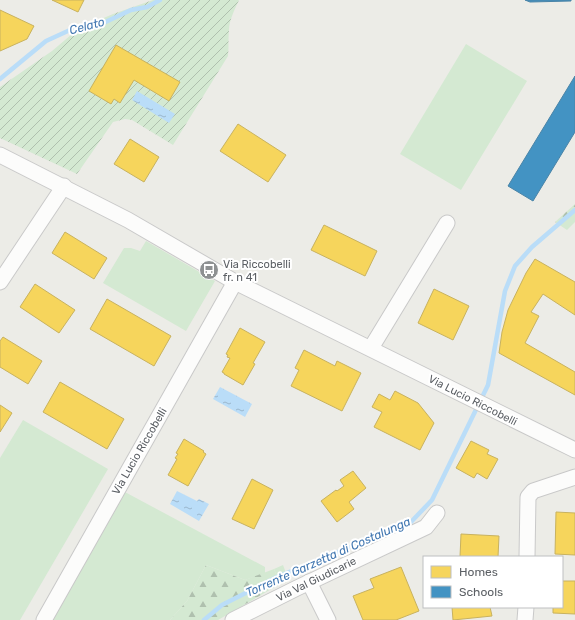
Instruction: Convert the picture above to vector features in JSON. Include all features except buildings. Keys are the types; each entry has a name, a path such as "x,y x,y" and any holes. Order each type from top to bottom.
{"street":[{"name":"Via Lucio Riccobelli","path":"0,155 64,186 128,220 235,282 575,450"},
{"path":"0,282 64,186"},
{"path":"371,348 447,223"},
{"name":"Via Lucio Riccobelli","path":"44,620 235,282"},
{"path":"527,556 528,497 533,491 575,477"},
{"name":"Via Val Giudicarie","path":"233,620 309,582 426,527 437,513"},
{"path":"309,582 328,620"},
{"path":"525,620 526,608"}],"green space":[{"path":"153,0 239,0 230,22 228,56 173,145 132,120 125,119 113,122 77,174 0,138 0,87 52,51 78,29 113,14"},
{"path":"466,44 527,81 461,190 400,154"},
{"path":"575,204 575,222 567,230 555,222"},
{"path":"146,241 215,281 186,331 103,283 124,248 131,248 140,251"},
{"path":"23,420 108,469 20,620 0,620 0,458"},
{"path":"123,491 265,567 265,573 245,580 206,565 187,601 170,620 51,620"},
{"path":"206,565 245,580 274,569 280,584 218,620 170,620 187,601"},
{"path":"283,565 289,581 280,584 274,569"}],"water":[{"path":"137,91 175,114 169,123 132,100"},
{"path":"220,387 252,404 245,417 213,399"},
{"path":"177,491 197,501 199,499 209,504 199,521 170,504"}],"waterway":[{"name":"Celato","path":"0,79 46,41 70,30 99,25 131,10 147,7 160,0"},
{"name":"Torrente Garzetta di Costalunga","path":"204,620 222,605 277,577 411,522 432,500 488,385 505,291 515,266 532,247 575,210"}],"place":[{"name":"Via Riccobelli fr. n 41","path":"209,270"}]}
